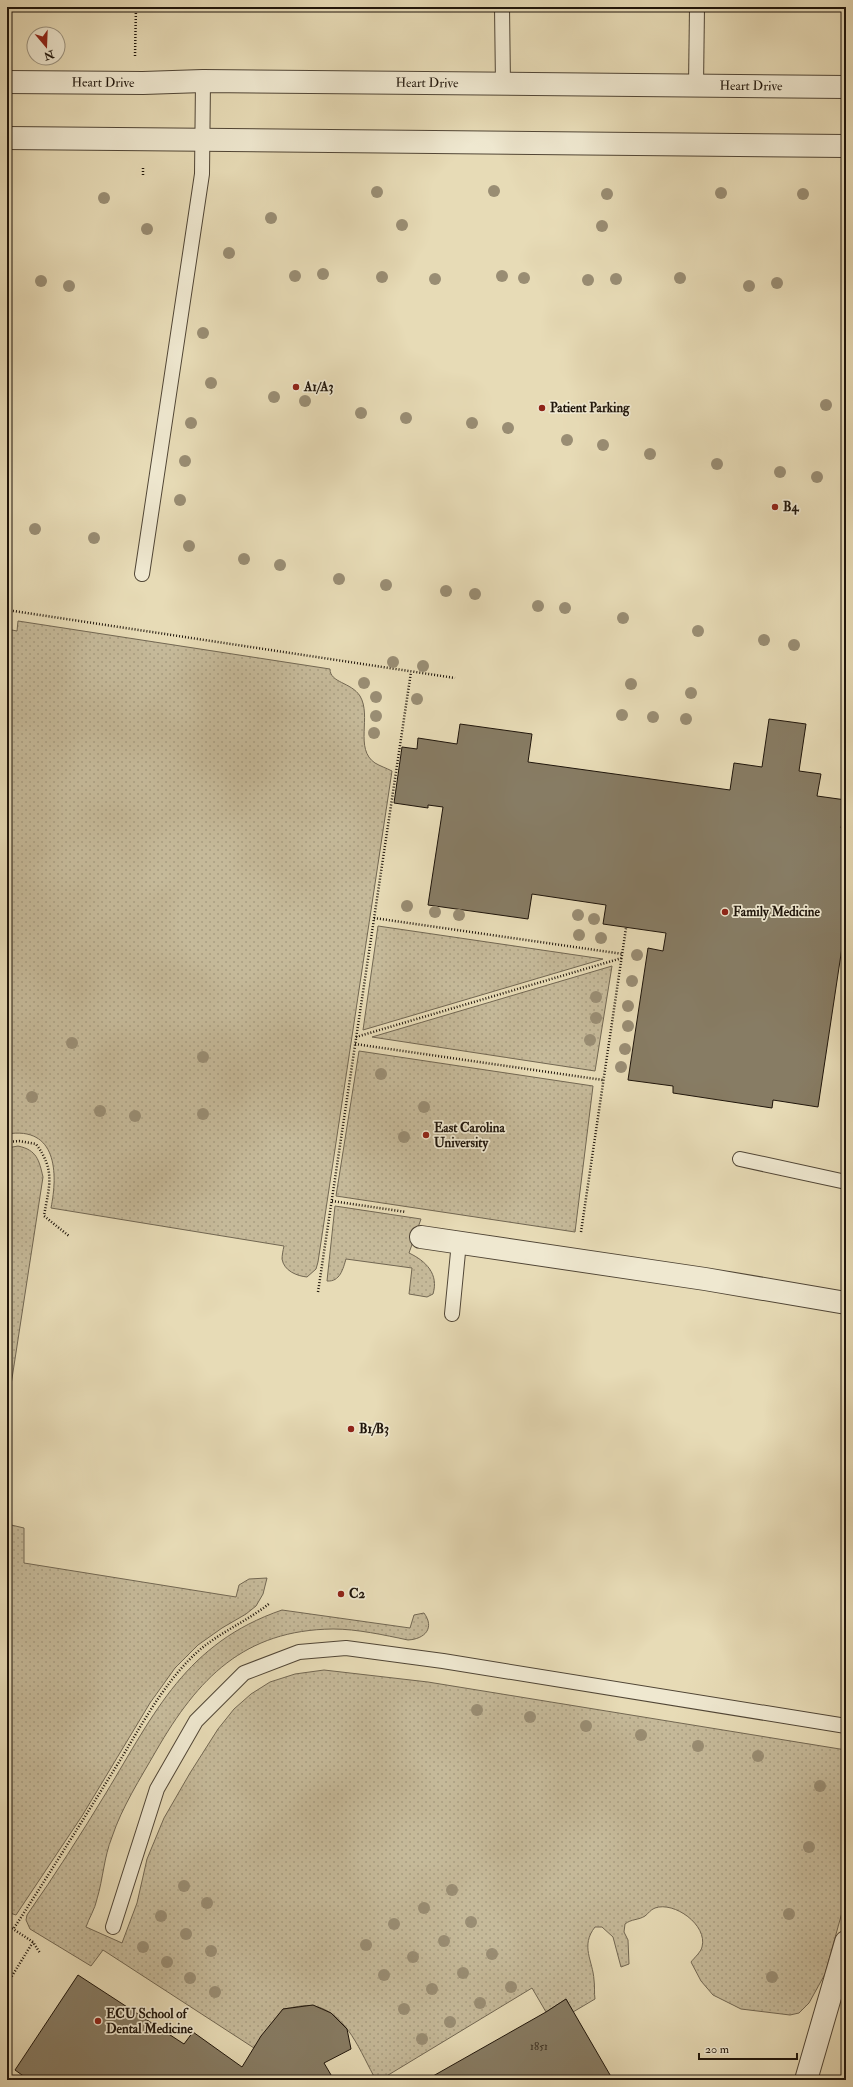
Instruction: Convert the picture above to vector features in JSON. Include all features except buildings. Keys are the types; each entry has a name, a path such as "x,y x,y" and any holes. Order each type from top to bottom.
{"street":[{"name":"Heart Drive","path":"7,82 143,83 203,81 846,87"},
{"path":"7,138 846,146"},
{"path":"421,1237 846,1303"},
{"path":"806,2080 846,1942"}],"lane":[{"path":"502,7 503,84"},
{"path":"696,86 697,7"},
{"path":"142,574 202,174 203,81"},
{"path":"740,1159 846,1182"},
{"path":"452,1314 459,1242"},
{"path":"112,1927 157,1789 196,1721 244,1673 299,1652 346,1648 450,1662 846,1726"}],"path":[{"path":"7,610 455,678"},
{"path":"318,1292 411,672"},
{"path":"374,918 622,954"},
{"path":"576,1260 626,928"},
{"path":"356,1037 622,958"},
{"path":"355,1044 604,1080"},
{"path":"7,1142 19,1141 36,1144 45,1156 50,1170 44,1216 69,1236"},
{"path":"14,1928 78,1830 161,1694 190,1658 211,1641 253,1616 270,1603"},
{"path":"7,1925 14,1928 32,1942 40,1953"},
{"path":"7,1984 32,1942"}],"shaded area":[{"path":"18,621 330,669 333,677 352,688 360,696 364,713 365,749 369,757 375,763 392,771 318,1262 316,1269 307,1277 295,1274 285,1267 282,1259 284,1246 51,1208 54,1181 53,1167 50,1155 45,1145 36,1137 24,1133 7,1134 7,629 17,631"},
{"path":"378,926 603,959 363,1030"},
{"path":"612,966 595,1071 372,1037"},
{"path":"359,1051 593,1086 575,1232 336,1196"},
{"path":"18,1146 33,1153 38,1161 43,1177 7,1411 7,1148"},
{"path":"335,1206 421,1219 409,1253 426,1264 433,1274 433,1294 427,1297 409,1294 412,1268 346,1259 342,1271 338,1277 331,1281 327,1281"},
{"path":"7,1524 24,1528 24,1563 236,1597 239,1585 249,1579 267,1578 263,1594 256,1606 198,1645 175,1668 150,1703 82,1816 16,1915 7,1912"},
{"path":"282,1610 410,1628 414,1615 424,1613 429,1623 426,1632 423,1635 408,1640 342,1629 302,1632 274,1638 249,1649 227,1663 207,1681 189,1701 172,1725 132,1793 116,1826 109,1845 96,1903 86,1927 122,1943 137,1903 147,1859 164,1818 218,1729 234,1709 251,1694 270,1682 295,1674 324,1670 428,1682 846,1750 846,1898 825,1974 809,2003 799,2013 790,2015 741,2009 713,1995 701,1981 691,1962 702,1947 700,1931 695,1923 680,1911 663,1907 655,1908 643,1917 625,1924 624,1932 628,1940 629,1964 621,1967 613,1937 602,1927 595,1927 588,1941 588,1954 593,1973 595,1999 573,2012 566,1999 546,2012 532,1988 380,2080 376,2080 352,2036 336,2016 326,2010 314,2006 283,2009 254,2048 103,1950 91,1966 30,1929 26,1920 27,1915 48,1885 158,1708 176,1684 197,1661 221,1641 249,1624"}],"place":[{"name":"A1/A3","path":"296,387"},
{"name":"Patient Parking","path":"542,408"},
{"name":"B4","path":"775,507"},
{"name":"Family Medicine","path":"725,912"},
{"name":"East Carolina University","path":"426,1135"},
{"name":"B1/B3","path":"351,1429"},
{"name":"C2","path":"341,1594"},
{"name":"ECU School of Dental Medicine","path":"98,2021"}]}
